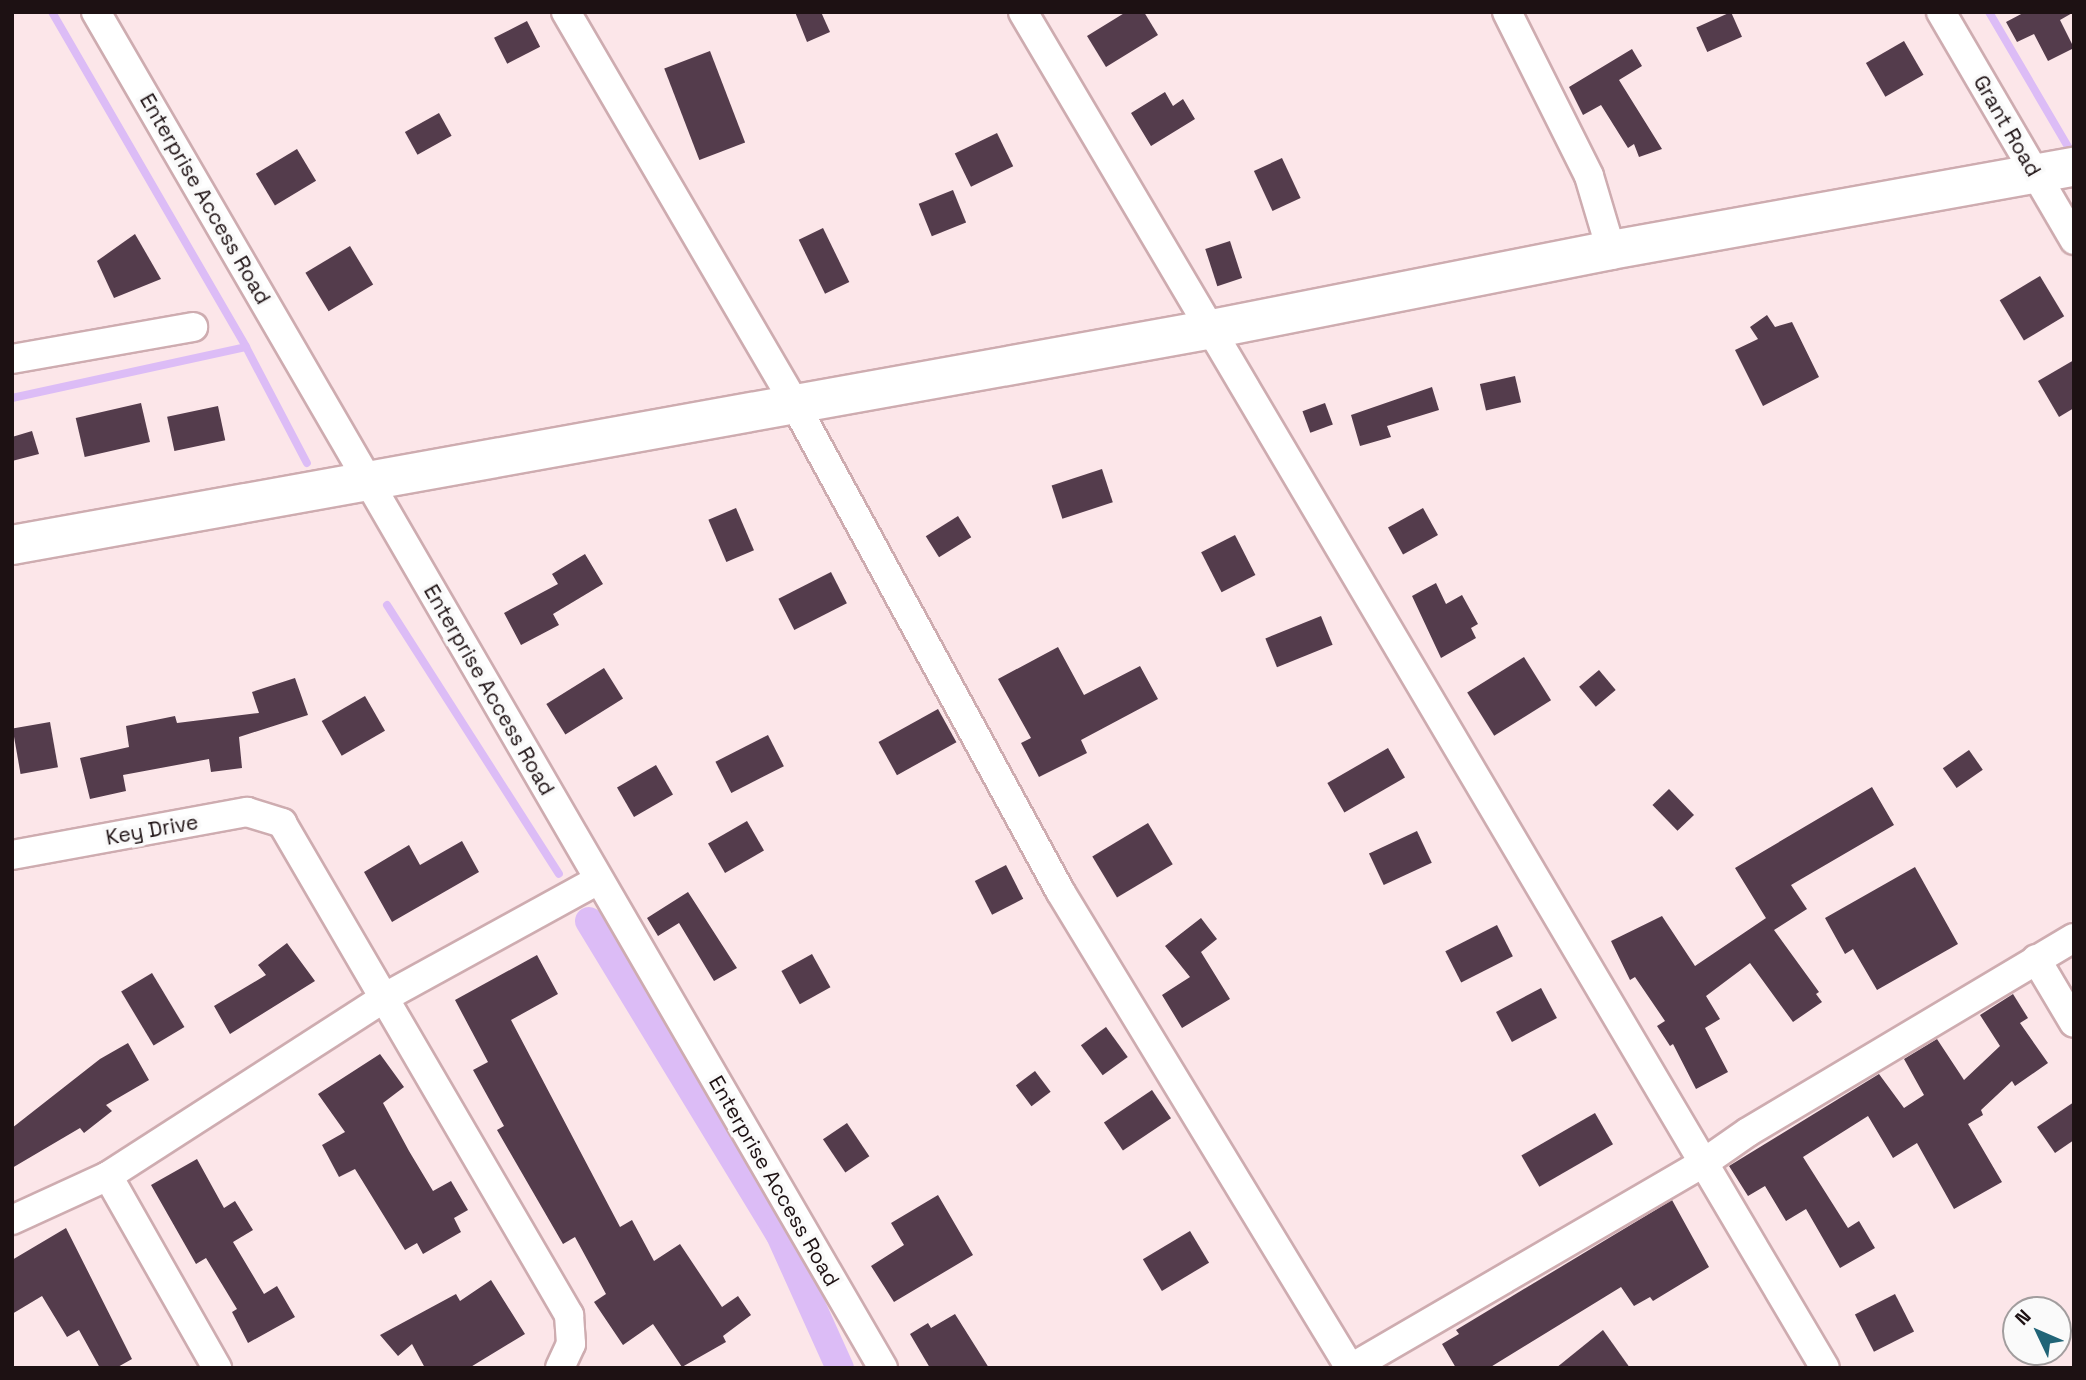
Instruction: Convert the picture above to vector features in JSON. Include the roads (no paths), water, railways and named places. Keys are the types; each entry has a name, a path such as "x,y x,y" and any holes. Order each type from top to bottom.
{"main road":[{"path":"12,545 793,401 1207,330 1611,250 2074,167"}],"street":[{"name":"Enterprise Access Road","path":"96,12 883,1368"},
{"path":"566,12 793,401 1060,891 1351,1368 1705,1163 1748,1132 2074,937"},
{"path":"1023,12 1207,330 1825,1368"},
{"path":"1507,12 1589,176 1611,250"},
{"name":"Grant Road","path":"1941,12 2074,240"},
{"path":"12,359 194,327"},
{"name":"Key Drive","path":"12,855 247,812 267,815 288,829 387,996"},
{"path":"12,1220 108,1176 387,996 598,880"},
{"path":"2036,959 2074,1023"},
{"path":"387,996 569,1315 571,1344 560,1368"},
{"path":"108,1176 217,1368"}],"waterway":[{"path":"52,12 246,347 307,463"},
{"path":"1989,12 2074,157"},
{"path":"12,398 246,347"},
{"path":"387,605 559,874"},
{"path":"589,921 779,1233 840,1368"}]}
